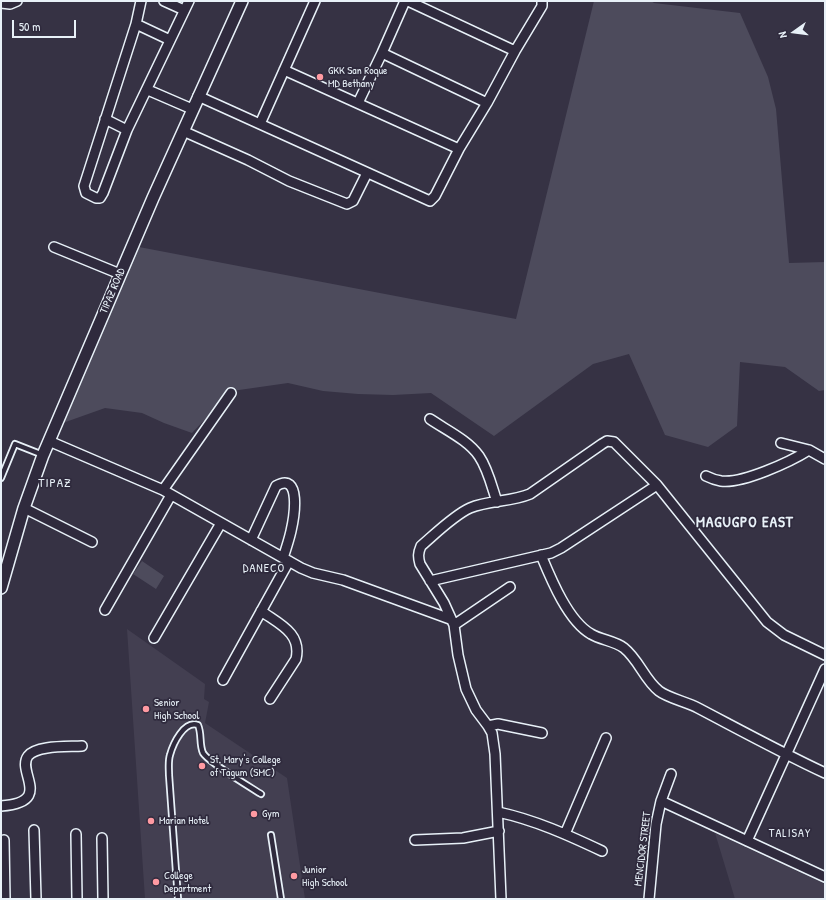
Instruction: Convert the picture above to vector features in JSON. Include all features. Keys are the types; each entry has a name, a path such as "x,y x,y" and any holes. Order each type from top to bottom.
{"street":[{"path":"1,3 10,4 17,1"},
{"path":"141,1 136,24 84,186 86,193 96,198 100,198 103,193 127,130 148,90 189,1"},
{"path":"164,1 184,10"},
{"name":"TIPAZ ROAD","path":"1,588 24,508 43,455 192,109 242,1"},
{"path":"260,124 315,1"},
{"path":"358,103 406,1 515,50"},
{"path":"198,96 430,201 435,196 459,149 487,103 515,50 542,6 542,1"},
{"path":"136,24 170,40"},
{"path":"382,53 487,103"},
{"path":"284,70 459,149"},
{"path":"148,90 192,109"},
{"path":"105,119 127,130"},
{"path":"183,131 248,160 289,181 347,204 353,201 368,173"},
{"path":"54,247 120,274"},
{"path":"163,490 231,393"},
{"path":"430,419 470,445 479,455 485,466 497,502"},
{"path":"49,441 163,490 286,560 313,573 343,580 452,622"},
{"path":"501,899 495,754 492,733 476,710 466,689 452,622 444,603 420,564 418,557 418,552 421,546 461,512 479,505 522,497 530,494 602,444 611,441 614,442 657,485 767,622 784,635 825,655"},
{"path":"781,443 809,450 825,460"},
{"path":"706,476 721,481 738,479 789,462 809,450"},
{"path":"223,680 261,611 286,560 292,530 294,496 293,489 290,484 281,483 276,486 251,540"},
{"path":"430,581 541,555 561,548 657,485"},
{"path":"104,610 171,495"},
{"path":"24,508 92,542"},
{"path":"154,638 221,523"},
{"path":"541,555 552,583 578,623 591,634 626,649 652,685 660,692 695,707 825,773"},
{"path":"452,622 510,587"},
{"path":"261,611 293,635 298,651 296,659 270,700"},
{"path":"747,841 825,670"},
{"path":"488,726 498,724 542,733"},
{"path":"565,834 606,738"},
{"path":"1,806 17,803 26,799 31,790 26,766 26,761 29,755 51,748 82,746"},
{"name":"MENCIDOR STREET","path":"649,899 656,824 661,801 671,774"},
{"path":"661,801 825,877"},
{"path":"498,812 518,816 565,834 602,851"},
{"path":"34,830 36,899"},
{"path":"415,840 463,838 499,831"},
{"path":"76,834 78,899"},
{"path":"102,838 103,899"},
{"path":"4,840 5,899"}],"lane":[{"path":"1,478 15,444 43,455"},
{"path":"178,899 169,757 184,729 190,724 198,726 200,729 201,747 207,758 262,794"},
{"path":"271,835 281,899"}],"shaded area":[{"path":"594,1 651,1 654,3 740,13 768,77 776,109 789,263 825,262 825,390 819,391 785,367 740,362 737,426 708,447 665,435 629,354 593,364 494,436 431,393 393,395 358,394 323,391 288,383 232,391 192,433 142,413 105,408 60,424 139,247 516,319"},
{"path":"142,561 164,576 156,589 133,574"},
{"name":"St. Mary's College of Tagum (SMC)","path":"127,629 205,684 204,699 209,702 205,723 287,778 305,899 145,899"},
{"path":"715,833 825,884 825,899 735,899"}],"place":[{"name":"GKK San Roque MD Bethany","path":"320,77"},
{"name":"Senior High School","path":"146,709"},
{"name":"St. Mary's College of Tagum (SMC)","path":"202,766"},
{"name":"Gym","path":"254,814"},
{"name":"Marian Hotel","path":"151,821"},
{"name":"Junior High School","path":"294,876"},
{"name":"College Department","path":"156,882"}],"district":[{"name":"TIPAZ","path":"55,484"},
{"name":"MAGUGPO EAST","path":"745,523"},
{"name":"DANECO","path":"264,569"},
{"name":"TALISAY","path":"790,834"}]}
